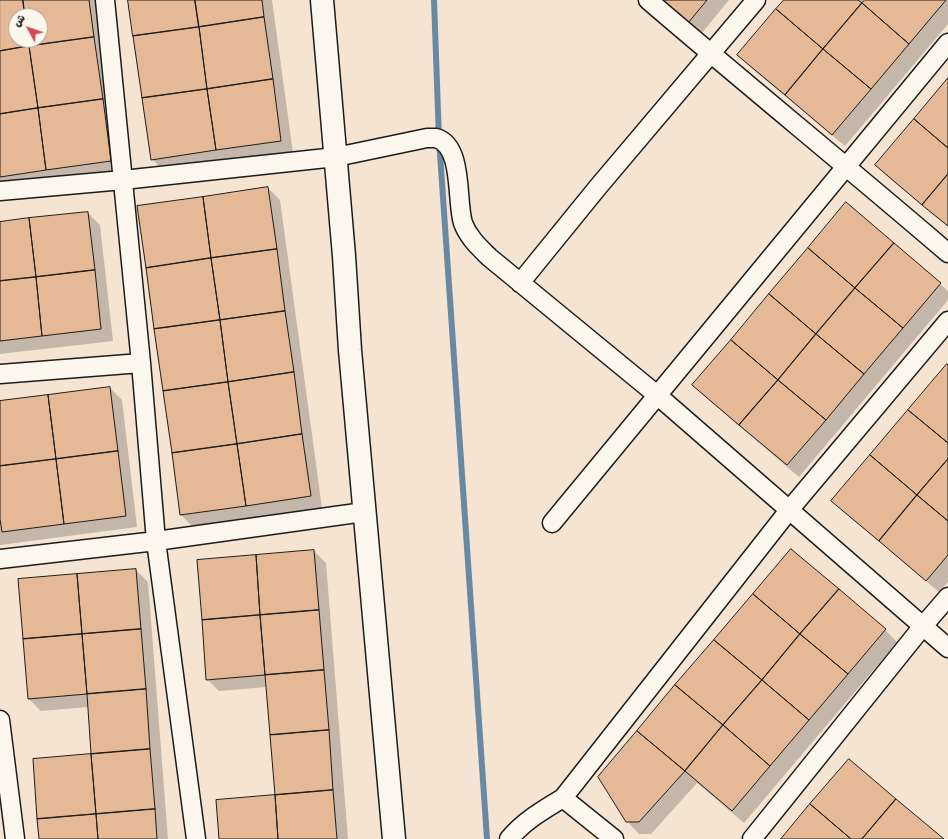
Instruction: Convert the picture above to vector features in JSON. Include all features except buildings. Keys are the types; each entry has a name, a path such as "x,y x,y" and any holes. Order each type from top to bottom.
{"main road":[{"path":"322,0 336,156 350,350 394,839"}],"street":[{"path":"105,0 141,363 156,541 196,839"},
{"path":"648,0 948,254"},
{"path":"520,283 598,187 756,0"},
{"path":"552,523 948,43"},
{"path":"0,191 123,180 336,156 427,138 436,138 440,140 450,151 455,166 462,221 466,232 489,257 657,394 948,648"},
{"path":"509,839 518,828 563,798 790,509 948,321"},
{"path":"0,374 141,363"},
{"path":"0,559 156,541 364,512"},
{"path":"752,839 948,597"},
{"path":"0,720 15,839"},
{"path":"563,798 614,839"}],"waterway":[{"path":"434,0 439,139 487,839"}]}
